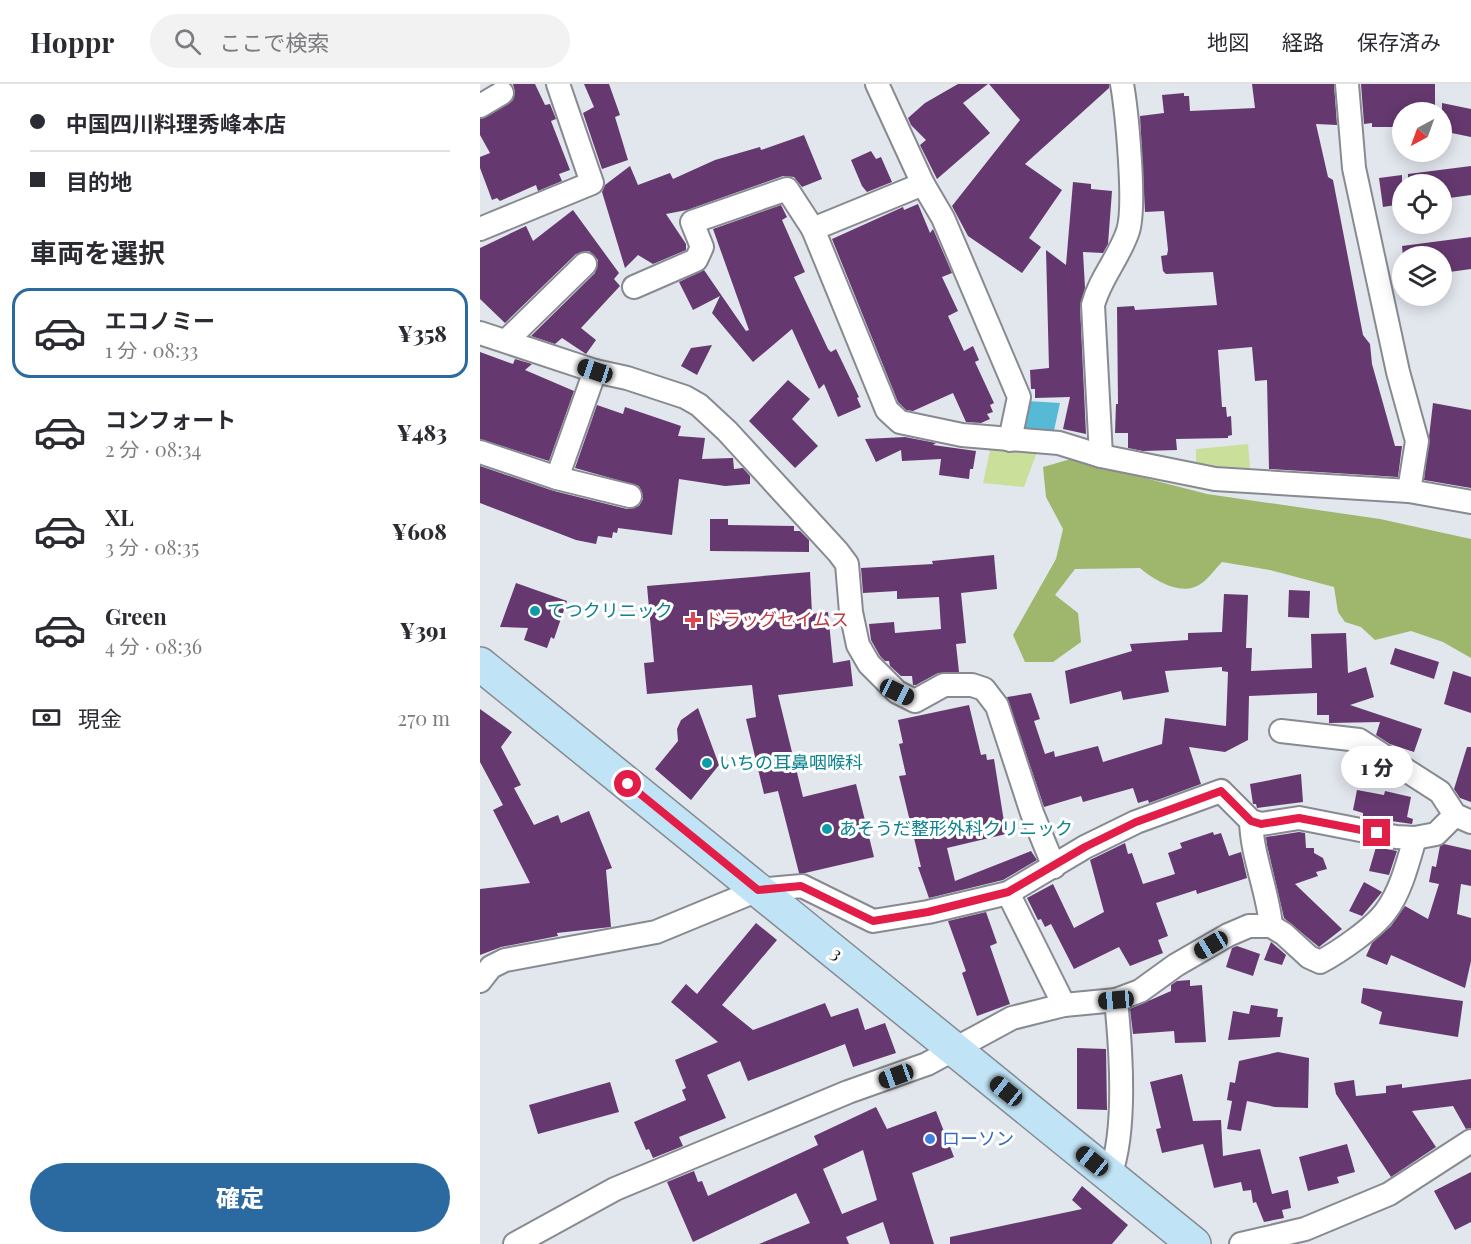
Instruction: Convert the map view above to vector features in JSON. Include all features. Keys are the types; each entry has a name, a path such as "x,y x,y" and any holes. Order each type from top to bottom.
{"street":[{"path":"480,229 592,183 558,84"},
{"path":"877,84 923,184 943,218 1019,398 1010,440"},
{"path":"1101,456 1093,305 1098,287 1117,260 1132,213 1122,84"},
{"path":"1347,84 1354,168 1398,372 1416,432 1417,441 1409,491"},
{"path":"480,106 502,93"},
{"path":"813,229 923,184"},
{"path":"634,287 696,261 702,247 692,222 788,189 813,229 887,410 900,422 962,435 1059,443 1101,456 1215,479 1409,491 1471,502"},
{"path":"506,341 585,264"},
{"path":"480,333 595,371 627,378 685,397 699,405 747,452 847,564 851,612 858,645 868,664 897,692 915,701 944,686 972,685 984,688 997,705 1032,813 1054,867"},
{"path":"557,478 595,371"},
{"path":"480,452 557,478 630,496"},
{"name":"3","path":"480,664 1194,1244"},
{"path":"480,981 491,967 505,960 656,932 758,890 801,886 873,921 1008,892 1085,847 1136,822 1221,791 1251,821 1261,824 1299,818 1396,837 1415,838 1436,834 1463,818 1440,792 1359,740 1281,731"},
{"path":"1251,821 1251,833 1269,900 1271,926"},
{"path":"515,1244 615,1188 848,1092 927,1064 1012,1018 1064,1005 1116,1000 1140,991 1176,965 1228,935 1249,926 1271,926 1284,934 1309,957 1320,962 1330,957 1386,911 1400,882 1415,838"},
{"path":"1008,892 1064,1005"},
{"path":"1110,1175 1117,1156 1119,1116 1119,1035 1116,1000"},
{"path":"1241,1244 1305,1229 1389,1194 1471,1141"}],"green space":[{"path":"1248,444 1250,467 1247,474 1196,470 1196,449"},
{"path":"991,446 1037,452 1024,487 983,483"},
{"path":"1071,459 1207,494 1380,519 1471,539 1471,658 1443,642 1411,631 1375,640 1361,627 1345,622 1338,612 1334,587 1270,570 1222,562 1202,583 1186,589 1169,586 1140,568 1075,569 1055,595 1078,613 1081,642 1053,662 1025,662 1013,635 1056,559 1063,529 1046,497 1043,467"}],"water":[{"path":"1027,401 1060,403 1053,435 1019,433"}],"building":[{"path":"513,84 535,84 545,105 550,104 556,119 551,121 570,170 559,174 562,181 538,191 536,185 500,201 497,198 492,200 480,168 480,157 490,153 480,135 480,119 513,100 515,92"},
{"path":"584,84 609,84 620,115 615,117 628,160 602,169 583,113 594,107"},
{"path":"958,84 988,84 963,103 990,133 937,179 920,145 926,140 911,125 908,118 925,103"},
{"path":"989,84 1109,84 1109,88 1025,164 1062,190 1029,238 1041,247 1022,273 968,236 952,206 1020,120"},
{"path":"1252,84 1334,84 1337,125 1316,124 1328,177 1333,180 1363,335 1370,344 1372,364 1395,446 1402,446 1398,477 1269,469 1267,380 1255,381 1252,347 1218,350 1222,407 1226,407 1227,417 1231,416 1232,435 1228,438 1176,439 1177,450 1143,451 1128,448 1128,433 1115,433 1116,404 1118,404 1117,307 1134,306 1135,310 1217,305 1213,272 1166,274 1163,271 1161,256 1167,255 1168,250 1164,211 1145,212 1140,116 1164,113 1162,95 1184,93 1184,96 1189,96 1190,111 1255,108"},
{"path":"1361,84 1435,84 1435,102 1392,102 1392,127 1372,127 1372,123 1364,124"},
{"path":"1452,105 1471,109 1471,137 1452,133"},
{"path":"804,135 822,179 802,187 794,177 783,176 687,210 666,214 686,244 686,250 653,264 638,255 625,268 602,192 605,185 630,166 638,185 670,173 673,179 715,160 760,147 761,150"},
{"path":"871,151 876,159 881,157 892,182 867,192 851,160"},
{"path":"1471,166 1471,195 1452,198 1452,174 1408,174"},
{"path":"1392,176 1392,206 1383,207 1379,178"},
{"path":"1073,182 1091,184 1091,189 1112,191 1108,244 1103,253 1083,252 1085,288 1080,306 1086,434 1063,429 1070,397 1035,398 1035,389 1031,389 1030,370 1049,368 1046,250 1066,265"},
{"path":"918,204 930,233 933,229 952,273 942,277 958,311 948,316 964,351 973,346 979,360 975,362 994,403 990,405 993,412 987,414 990,419 981,423 966,422 953,393 913,411 906,410 898,402 832,239 903,207 904,210"},
{"path":"781,205 787,217 782,220 805,272 794,277 828,349 831,352 836,349 859,397 857,398 861,407 838,417 824,384 819,389 792,329 753,362 712,313 720,296 693,310 679,282 704,270 746,331 749,330 713,229"},
{"path":"573,210 619,273 614,279 620,286 581,328 596,340 586,354 562,338 555,344 531,336 595,273 598,260 589,251 576,254 505,323 480,299 480,248 526,226 533,241"},
{"path":"1471,237 1471,269 1452,272 1452,246 1402,246"},
{"path":"712,345 697,375 681,366 691,348"},
{"path":"480,352 513,364 515,359 532,364 525,370 574,391 549,461 480,439"},
{"path":"788,380 810,399 792,419 818,446 795,468 749,421"},
{"path":"1433,403 1471,410 1471,488 1424,480"},
{"path":"597,405 623,414 625,407 681,426 678,436 705,438 702,459 733,458 734,469 743,468 750,476 750,484 725,486 679,479 672,535 618,528 617,533 613,532 612,538 598,536 596,544 576,540 480,503 480,466 554,491 627,509 639,506 643,499 639,486 575,468"},
{"path":"905,437 936,443 933,445 976,451 969,479 939,475 941,459 902,461 901,450 876,462 865,439"},
{"path":"710,519 728,519 728,525 794,526 794,531 800,531 809,540 809,552 710,551"},
{"path":"994,555 997,589 961,593 966,643 956,644 959,672 938,673 913,685 912,676 901,676 890,666 889,661 885,661 880,656 871,640 869,624 894,622 895,633 941,629 939,597 897,599 897,591 863,593 861,568 933,564 932,561"},
{"path":"810,572 812,614 828,612 833,663 850,660 853,686 778,695 803,797 856,784 874,857 799,873 778,791 764,794 746,719 756,717 752,685 647,694 644,663 654,662 647,586"},
{"name":"てつクリニック","path":"516,583 567,601 554,639 551,637 547,648 524,640 528,628 500,627"},
{"path":"1289,590 1310,591 1309,618 1288,617"},
{"path":"1224,594 1248,595 1246,648 1252,648 1251,671 1312,668 1311,634 1346,633 1348,673 1366,667 1374,697 1350,705 1422,729 1414,752 1390,744 1376,735 1380,722 1329,723 1329,715 1317,715 1317,693 1249,696 1248,740 1225,752 1189,747 1201,784 1149,803 1148,800 1138,803 1133,788 1083,802 1081,796 1044,807 1007,697 1031,693 1040,719 1034,721 1045,754 1054,751 1055,757 1098,746 1103,762 1162,744 1165,718 1226,726 1228,672 1222,671 1222,667 1165,671 1169,692 1123,700 1121,691 1070,704 1065,671 1132,651 1130,644 1188,640 1188,633 1222,632"},
{"path":"1395,648 1439,662 1434,679 1390,664"},
{"path":"1453,671 1471,677 1471,713 1444,704"},
{"path":"969,705 981,755 986,754 987,760 994,759 1006,834 947,848 955,881 1031,851 1037,860 1003,880 929,898 918,867 921,867 899,776 906,775 899,744 903,743 898,720"},
{"path":"698,708 719,765 691,800 655,769 678,741 677,729 681,720"},
{"path":"480,709 512,732 501,747 521,785 514,788 534,825 558,815 561,823 589,811 612,868 606,870 611,927 557,933 558,936 501,947 480,955 480,889 530,883 493,810 503,805 480,762"},
{"path":"1467,747 1471,747 1471,802 1460,798 1454,789"},
{"path":"1301,774 1303,802 1257,808 1256,804 1253,804 1250,784"},
{"path":"1357,790 1384,795 1385,791 1411,797 1407,817 1413,819 1412,824 1363,817 1363,813 1353,810"},
{"path":"1213,832 1214,835 1221,833 1229,856 1241,852 1247,878 1197,894 1196,890 1156,903 1168,936 1158,940 1163,953 1130,966 1119,947 1074,969 1051,924 1045,927 1041,919 1038,920 1027,898 1053,884 1074,928 1104,912 1090,860 1125,843 1128,854 1132,853 1143,884 1175,874 1168,853 1182,848 1180,843"},
{"path":"1305,833 1306,848 1314,848 1314,853 1323,858 1327,869 1316,872 1318,876 1295,884 1342,929 1319,947 1284,918 1267,845 1266,837"},
{"path":"1444,844 1471,850 1471,886 1461,884 1457,914 1471,918 1471,961 1465,988 1391,955 1387,965 1366,956 1372,943 1391,926 1405,906 1428,919 1439,884 1429,882 1432,866 1436,867 1440,846"},
{"path":"1376,847 1397,851 1389,875 1369,871"},
{"path":"1364,882 1382,892 1362,916 1349,911"},
{"path":"986,912 997,943 990,946 1010,1004 977,1016 962,973 966,971 948,921"},
{"path":"756,923 777,940 722,1005 753,1030 825,1003 831,1017 858,1008 865,1030 885,1023 896,1053 853,1067 845,1044 748,1081 740,1061 707,1075 726,1118 679,1137 683,1146 653,1158 649,1149 646,1150 634,1122 686,1100 682,1090 686,1088 675,1060 718,1042 671,1002 686,984 697,994"},
{"path":"1271,942 1286,955 1282,965 1264,960"},
{"path":"1237,946 1260,954 1253,976 1226,967 1232,948"},
{"path":"1190,980 1190,986 1202,985 1206,1042 1175,1043 1174,1031 1133,1034 1130,1009 1171,991 1171,985 1177,981"},
{"path":"1363,988 1463,1001 1458,1037 1379,1024 1382,1012 1361,1003"},
{"path":"1251,1005 1278,1009 1277,1017 1283,1017 1280,1037 1228,1040 1233,1011 1249,1014"},
{"path":"1077,1048 1106,1049 1107,1110 1077,1109"},
{"path":"1278,1052 1309,1058 1308,1108 1275,1107 1247,1101 1241,1131 1227,1129 1232,1101 1227,1100 1230,1082 1235,1083 1239,1061"},
{"path":"1182,1074 1193,1121 1221,1120 1223,1156 1260,1149 1272,1194 1288,1190 1291,1208 1282,1210 1284,1218 1264,1222 1256,1202 1253,1203 1251,1190 1243,1191 1241,1182 1214,1188 1203,1144 1162,1153 1156,1129 1161,1128 1150,1082"},
{"path":"1471,1079 1471,1128 1466,1129 1453,1106 1412,1111 1436,1147 1391,1177 1336,1094 1334,1083 1354,1080 1356,1096 1386,1093 1386,1086 1402,1084 1402,1088"},
{"path":"610,1082 619,1112 538,1134 529,1105"},
{"path":"876,1107 887,1129 936,1111 954,1157 912,1173 934,1244 890,1244 883,1222 846,1237 849,1244 759,1244 810,1223 796,1193 693,1242 667,1182 694,1171 698,1182 702,1181 708,1196 818,1145 814,1136","holes":["863,1150 877,1200 842,1214 823,1169"]},
{"path":"1347,1144 1355,1172 1337,1177 1339,1183 1308,1191 1299,1157"},
{"path":"1471,1172 1471,1222 1455,1230 1434,1191"},
{"path":"1082,1186 1128,1225 1112,1244 950,1244 950,1237 1082,1209 1072,1200"}],"place":[{"name":"てつクリニック","path":"535,611"},
{"name":"ドラッグセイムス","path":"693,620"},
{"name":"いちの耳鼻咽喉科","path":"707,763"},
{"name":"あそうだ整形外科クリニック","path":"827,829"},
{"name":"ローソン","path":"930,1139"}],"route":[{"path":"628,784 758,890 801,886 873,921 928,912 1008,892 1085,847 1136,822 1221,791 1251,821 1261,824 1299,818 1377,833"}]}
